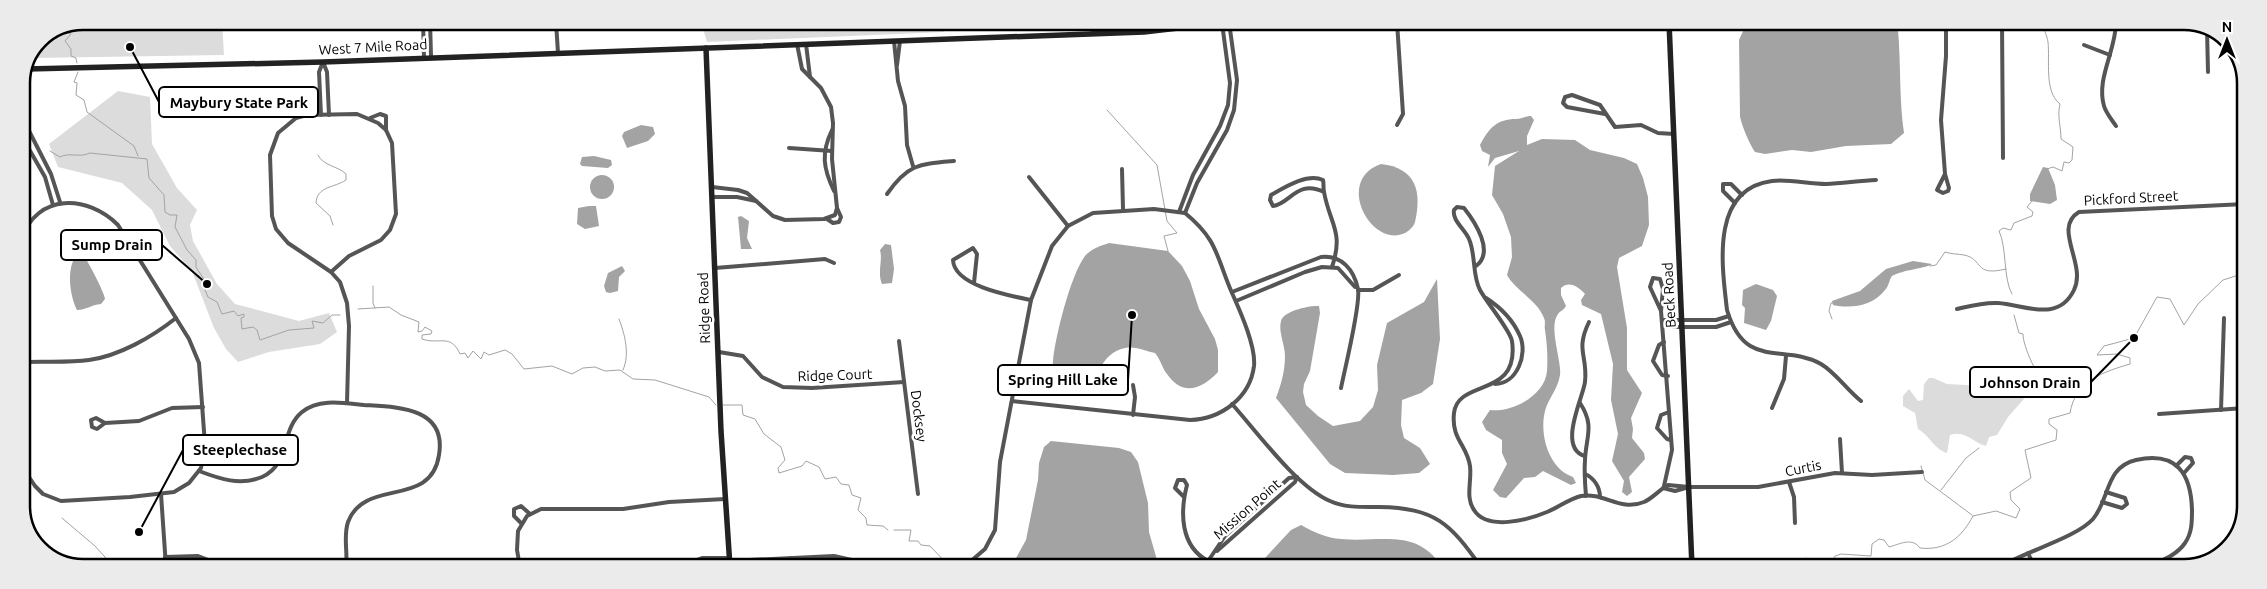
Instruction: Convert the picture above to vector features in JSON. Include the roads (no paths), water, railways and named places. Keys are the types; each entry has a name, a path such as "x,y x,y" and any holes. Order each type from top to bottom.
{"street":[{"path":"423,30 424,57"},
{"path":"430,30 431,56"},
{"path":"557,30 558,53"},
{"name":"West 7 Mile Road","path":"32,70 323,62 431,56 706,48 1167,30"},
{"path":"1179,212 1193,175 1225,115 1230,96 1227,30"},
{"path":"1185,213 1196,183 1232,117 1236,99 1236,72 1228,30"},
{"path":"1396,125 1403,114 1398,30"},
{"name":"Beck Road","path":"1669,30 1692,559"},
{"path":"1945,174 1937,188 1943,193 1948,191 1949,188 1945,174 1941,120 1946,30"},
{"path":"2002,30 2003,158"},
{"path":"2115,30 2104,77 2103,100 2104,108 2116,126"},
{"path":"2207,35 2208,72"},
{"path":"897,41 897,68 905,106 907,145 913,166"},
{"path":"797,44 802,69 828,99 833,128 832,151 835,193 837,208 842,217 839,222 833,223 827,218"},
{"path":"806,44 810,77"},
{"path":"2084,45 2110,55"},
{"name":"Ridge Road","path":"706,48 718,352 729,559"},
{"path":"323,62 327,72 329,115"},
{"path":"321,115 319,72 323,62"},
{"path":"1229,72 1236,72"},
{"path":"1605,114 1567,107 1563,103 1565,97 1572,96 1600,105 1613,126 1618,128 1641,125 1658,133 1674,134"},
{"path":"347,403 348,309 340,282 331,272 284,240 276,229 272,216 270,155 273,140 282,127 291,120 304,116 357,114 370,118 386,130"},
{"path":"331,272 349,256 381,240 392,226 396,211 394,151 386,130 386,116 380,114 370,118"},
{"path":"1225,115 1232,117"},
{"path":"833,128 824,150 824,168 835,193"},
{"path":"30,135 52,174 60,202"},
{"path":"788,148 832,151"},
{"path":"30,150 45,178 53,205"},
{"path":"1202,160 1208,164"},
{"path":"887,194 900,176 913,166 954,161"},
{"path":"1122,168 1124,209"},
{"path":"1029,177 1068,226"},
{"path":"1324,192 1311,188 1299,191 1287,197 1279,205 1273,206 1270,200 1271,195 1285,187 1310,179 1324,180 1324,192 1337,232 1338,242 1332,267"},
{"path":"1861,401 1822,364 1806,358 1768,354 1752,347 1739,335 1731,322 1726,303 1724,232 1727,217 1734,203 1756,186 1771,182 1826,184 1876,180"},
{"path":"1734,203 1723,191 1722,184 1731,184 1742,195"},
{"path":"712,187 738,190 751,195 773,216 785,220 827,218 835,216 837,208"},
{"path":"713,196 737,197 756,201"},
{"path":"30,226 35,218 60,202 87,205 106,215 118,225 176,318 199,362 203,407 204,453 200,471 185,487 162,494 61,501 43,494 35,486 30,477"},
{"name":"Pickford Street","path":"1957,309 1997,303 2040,311 2053,309 2064,303 2074,289 2078,277 2077,265 2068,231 2072,217 2079,212 2237,204"},
{"path":"1476,266 1482,262 1485,251 1477,226 1464,208 1457,207 1454,210 1454,216 1469,238 1478,284 1510,336 1512,350 1509,365 1495,384"},
{"path":"973,559 985,549 996,530 1000,462 1031,300 1052,246 1068,226 1093,213 1124,209 1154,209 1185,213 1211,240 1236,301 1252,349 1254,366 1244,394 1232,404 1218,414 1202,420 1133,415 1012,401"},
{"path":"974,283 977,254 973,248 956,256 953,263 959,273 974,283 992,291 1031,300"},
{"path":"1232,292 1322,257 1335,258 1345,263 1351,271 1358,290 1342,388"},
{"path":"715,268 825,259 834,263"},
{"path":"1294,267 1298,275"},
{"path":"1236,301 1322,267 1332,267 1343,272 1358,290 1364,292 1373,290 1400,275"},
{"path":"1272,276 1275,285"},
{"path":"1486,298 1498,305 1512,324 1519,334 1522,349 1519,366 1514,375 1502,384 1495,384 1464,394 1458,401 1454,414 1456,436 1469,461 1470,502 1476,514 1487,522 1501,523 1546,513 1572,499 1586,496 1600,497 1619,505 1631,505 1648,500 1663,488 1670,466 1671,440 1668,376 1661,311 1650,287 1653,278 1658,278 1662,282 1664,298 1661,311"},
{"path":"1663,328 1716,320 1729,316"},
{"path":"30,362 81,361 104,357 125,349 176,318"},
{"path":"2221,410 2224,318"},
{"path":"1662,320 1716,327 1731,322"},
{"path":"1585,456 1576,449 1572,430 1585,377 1581,342 1589,322"},
{"name":"Docksey","path":"899,341 918,494"},
{"path":"1664,342 1659,345 1653,361 1662,375 1668,376"},
{"path":"1512,350 1522,349"},
{"name":"Ridge Court","path":"718,352 743,356 765,379 783,387 812,388 904,382"},
{"path":"1772,408 1784,379 1786,356"},
{"path":"1133,385 1135,397 1133,415"},
{"path":"200,471 221,480 230,481 252,480 263,476 271,471 281,460 291,425 302,412 319,404 347,403 414,410 432,424 438,434 440,450 436,468 422,484 408,491 373,497 355,510 349,521 346,534 346,559"},
{"path":"1580,403 1589,420 1589,435 1585,456 1586,496"},
{"path":"1232,404 1297,476 1316,494 1342,505 1404,508 1434,517 1457,535 1475,559"},
{"path":"105,423 138,422 172,408 203,407"},
{"path":"2158,414 2237,409"},
{"path":"1669,412 1661,415 1657,426 1667,440 1671,440"},
{"path":"1840,439 1842,473"},
{"path":"2176,465 2185,457 2191,458 2193,464 2184,473"},
{"path":"2016,559 2086,525 2096,516 2114,473 2130,461 2158,458 2176,465 2184,473 2191,494 2192,524 2189,535 2177,552 2163,559"},
{"name":"Curtis","path":"1663,488 1675,491 1688,487 1758,487 1842,473 1872,475 1922,472"},
{"path":"1585,474 1592,477 1600,491 1600,497"},
{"name":"Mission Point","path":"1210,559 1225,536 1289,478 1297,476"},
{"path":"1789,482 1794,497 1796,524"},
{"path":"2102,502 2122,508 2127,504 2125,498 2106,492"},
{"path":"162,494 166,557 198,556 206,559"},
{"path":"1184,496 1184,531 1190,546 1203,559"},
{"path":"519,559 516,539 521,523 530,514 549,507 584,510 623,509 669,502 725,499"},
{"path":"521,523 514,516 514,509 521,506 530,514"},
{"path":"2028,553 2031,559"},
{"path":"775,559 834,556 847,559"}],"waterway":[{"path":"2045,30 2048,42 2050,84 2055,99 2060,104 2061,139 2073,147 2072,160 2069,163 2064,162 2062,171 2053,167 2047,169"},
{"path":"68,33 71,34 65,41 71,49 71,56 76,58 77,63"},
{"path":"78,72 74,82 77,83 76,95 84,100 87,112 134,146 138,156"},
{"path":"1107,110 1157,165 1167,221 1177,233 1164,236 1168,251"},
{"path":"50,151 60,157 90,153 147,159 149,178 164,195 165,212 170,215 177,215 175,227 187,250 196,260 196,267 207,284 205,290 208,297 217,302 222,314 234,311 238,316 244,314 244,317 241,318 242,329 253,327 257,330 260,340 289,330 314,328 312,321 323,323 332,315 340,315"},
{"path":"318,155 327,164 346,174 346,180 323,190 317,197 316,203 330,216 333,225"},
{"path":"2012,294 2007,280 2003,245 1999,231 2003,228 2011,230 2014,223 2032,216 2033,212 2027,207 2033,200"},
{"path":"1930,266 1936,265 1945,252 1970,257 1988,271 2006,269"},
{"path":"1973,516 1996,511 2016,518 2020,509 2011,500 2010,492 2031,478 2025,450 2056,440 2057,430 2049,424 2049,419 2070,413 2073,402 2084,386 2100,375 2130,364 2130,358 2117,354 2097,355 2104,346 2134,338 2157,297 2170,299 2184,325 2198,304 2223,280 2237,276"},
{"path":"373,286 373,303 375,308"},
{"path":"1832,319 1829,311 1831,303 1833,303"},
{"path":"358,309 389,307 401,315 419,322 418,332 422,331 425,327 432,331 431,334 422,335 422,339 449,342 453,344 460,354 465,353 468,358 473,351 481,359 484,352 489,355 505,350 512,354 524,369 552,366 572,374 583,368 595,367 605,371 620,370 633,379 655,380 709,397 716,405"},
{"path":"2014,315 2019,333 2023,334 2032,362 2044,383 2048,387 2056,385 2074,395"},
{"path":"619,319 625,338 626,358 623,370"},
{"path":"723,405 742,405 743,415 755,419 764,434 781,447 785,460 778,468 779,473 802,466 806,461 819,467 825,479 836,477 841,484 849,485 852,495 861,498 858,510 866,518 867,525 883,526 888,530"},
{"path":"1941,490 1966,458 1979,448"},
{"path":"1921,466 1925,480 1972,515"},
{"path":"1834,559 1835,556 1841,554 1871,556 1872,544 1879,539 1884,540 1889,547 1910,542 1920,548 1945,545 1964,530 1973,516"},
{"path":"62,518 95,546 107,559"},
{"path":"894,530 911,530 909,541 918,541 921,545 930,546 942,559"},
{"path":"1804,559 1807,559"}],"place":[{"name":"Maybury State Park","path":"130,47"},
{"name":"Sump Drain","path":"207,284"},
{"name":"Spring Hill Lake","path":"1132,315"},
{"name":"Johnson Drain","path":"2134,338"},
{"name":"Steeplechase","path":"139,532"}]}
